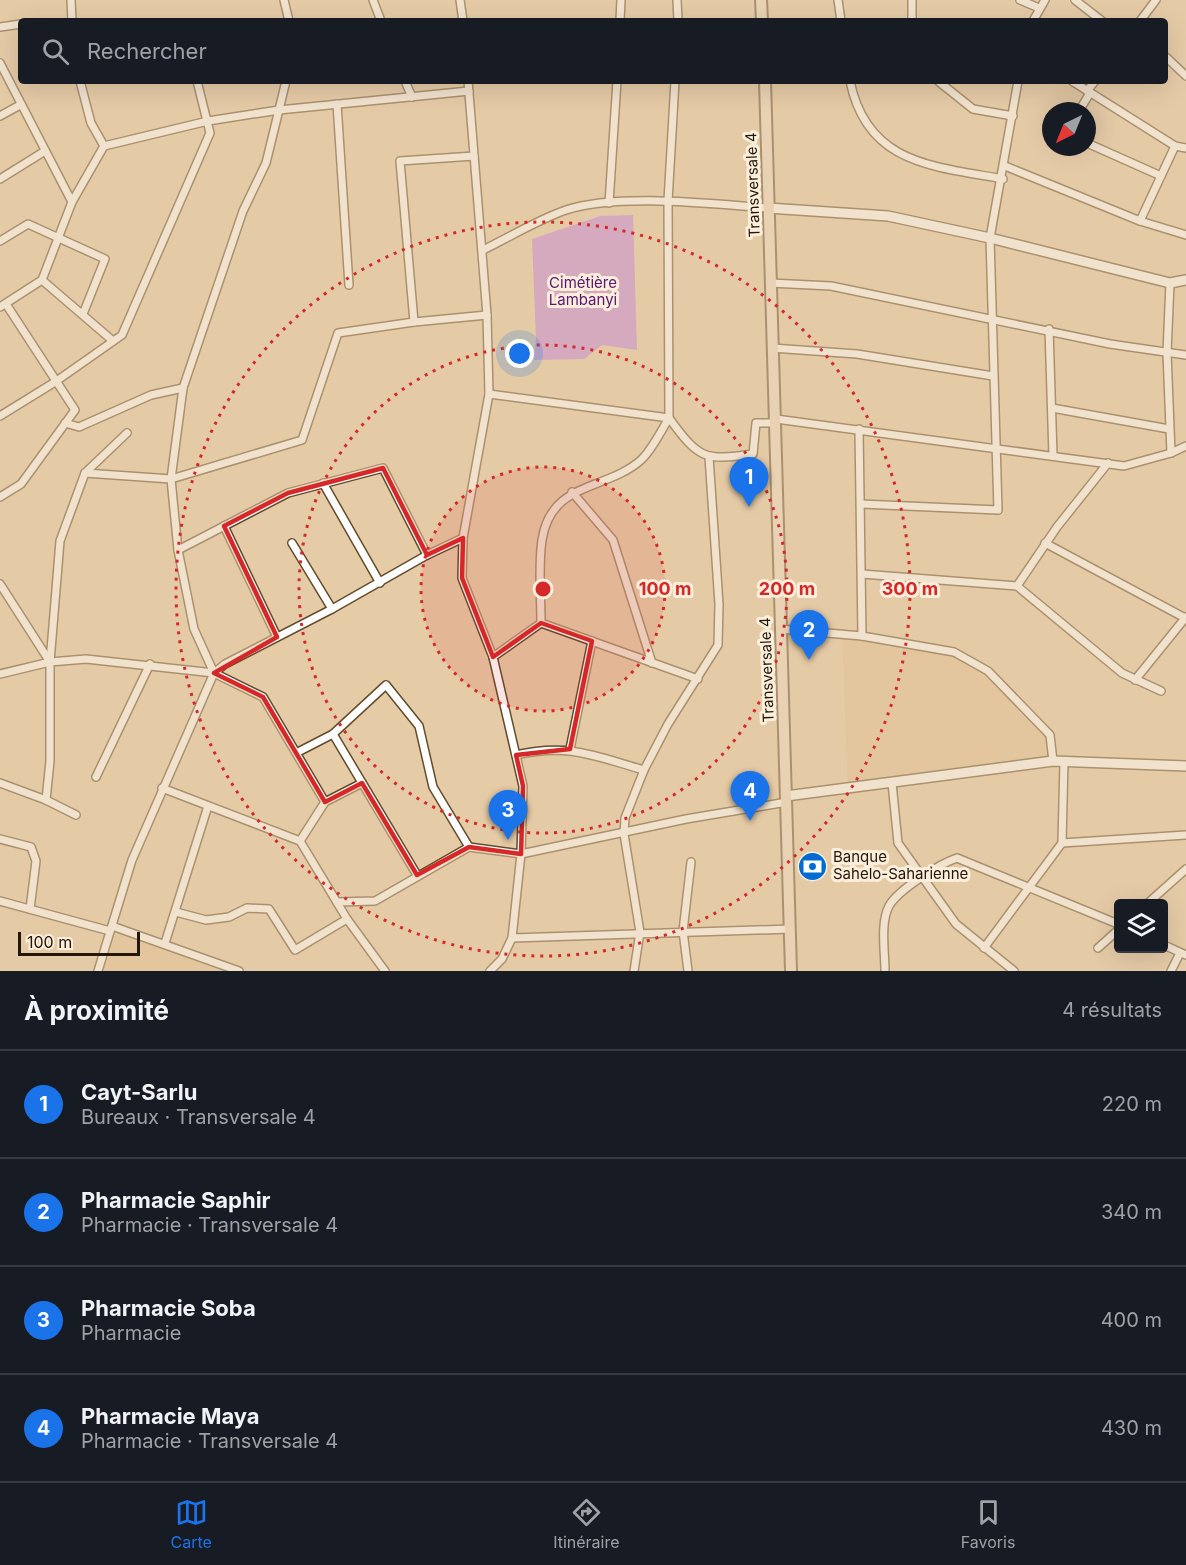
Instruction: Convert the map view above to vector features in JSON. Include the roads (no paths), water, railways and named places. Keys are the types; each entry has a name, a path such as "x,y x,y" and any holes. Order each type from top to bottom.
{"main road":[{"path":"761,0 762,18"},
{"name":"Transversale 4","path":"765,84 791,971"}],"street":[{"path":"71,0 72,18"},
{"path":"284,0 288,18"},
{"path":"373,0 380,18"},
{"path":"460,0 463,18"},
{"path":"620,18 621,0"},
{"path":"677,0 678,18"},
{"path":"838,0 841,18"},
{"path":"912,0 912,18"},
{"path":"1020,0 1039,8"},
{"path":"1034,18 1045,0"},
{"path":"1075,0 1098,18"},
{"path":"1142,18 1156,0"},
{"path":"0,27 18,24"},
{"path":"1168,59 1186,76"},
{"path":"0,63 72,202"},
{"path":"81,84 91,123 104,146"},
{"path":"1,412 56,382 122,335 210,133 198,84"},
{"path":"214,673 194,629 178,550 171,480 183,388 243,211 266,163 285,84"},
{"path":"406,84 412,97"},
{"path":"468,84 483,250 489,394 463,538 462,578 493,657 523,786 521,854 512,938 502,958 490,971"},
{"path":"609,203 617,84"},
{"path":"541,623 542,539 549,519 572,492 616,476 642,459 669,418 668,201 675,84"},
{"path":"851,84 854,100 865,124 881,141 902,154 942,168 1002,179"},
{"path":"942,84 973,109 1012,116"},
{"path":"861,504 998,510 990,238 1005,166 1017,84"},
{"path":"1076,84 1175,146 1186,148"},
{"path":"1083,102 1093,84"},
{"path":"0,497 21,484 75,410 3,305 42,280 72,202 104,146 208,121 279,110 469,91"},
{"path":"337,104 349,285"},
{"path":"0,116 20,105"},
{"path":"1140,221 1175,146"},
{"path":"1096,147 1161,176"},
{"path":"0,179 45,151"},
{"path":"414,322 399,160 474,156"},
{"path":"1005,166 1140,221 1186,235"},
{"path":"483,250 567,210 609,203 668,201 888,216 990,238 1170,283 1186,280"},
{"path":"0,242 27,224 105,259 83,314"},
{"path":"42,280 113,341"},
{"path":"770,283 831,286 1186,355"},
{"path":"1170,283 1167,353 1171,453"},
{"path":"85,473 171,480 302,440 338,333 414,322 487,315"},
{"path":"1050,329 1053,456"},
{"path":"772,348 857,354 993,376"},
{"path":"65,423 79,427 151,395 183,388"},
{"path":"489,394 669,418 686,441 710,458 753,454 756,423 776,421 859,429 1124,466 1171,453 1186,446"},
{"path":"1052,408 1169,429"},
{"path":"859,429 862,636"},
{"path":"46,800 51,761 50,663 60,542 85,473 127,434"},
{"path":"634,971 640,932 624,834 625,818 644,770 668,724 718,645 719,604 710,458"},
{"path":"1017,585 1046,543 1108,463"},
{"path":"178,550 288,493 383,468 427,555"},
{"path":"323,483 380,583"},
{"path":"572,492 613,540 652,663"},
{"path":"224,526 277,637"},
{"path":"98,971 132,860 214,673 225,664 332,609 427,555 463,538"},
{"path":"292,543 332,609"},
{"path":"1046,543 1186,617 1135,680"},
{"path":"862,574 1017,585 1122,673 1161,691"},
{"path":"0,584 50,663"},
{"path":"493,657 541,623"},
{"path":"541,623 698,679"},
{"path":"780,629 862,636 954,652 988,672 1050,735 1053,761"},
{"path":"570,749 592,641"},
{"path":"0,674 50,663 87,659 150,664 214,673 263,697 298,752 325,802"},
{"path":"96,777 150,664"},
{"path":"298,752 333,734 386,685 419,726 434,787 469,847"},
{"path":"333,734 417,875"},
{"path":"516,755 540,750 570,749 644,770"},
{"path":"337,902 375,901 469,847 521,854 787,799 1053,761 1186,766"},
{"path":"984,948 1062,843 1064,761"},
{"path":"0,783 46,800 76,816"},
{"path":"300,841 325,802 362,783"},
{"path":"892,783 898,843 956,924 1014,971"},
{"path":"162,788 300,841 347,920 385,971"},
{"path":"165,943 208,806"},
{"path":"1062,843 1186,835"},
{"path":"0,839 31,847 36,861 30,909"},
{"path":"885,971 885,923 889,906 922,876 957,858 1114,922"},
{"path":"688,971 683,931 691,862"},
{"path":"1152,899 1186,869"},
{"path":"0,901 165,943 239,971"},
{"path":"176,912 206,920 229,917 247,908 269,909 295,950 347,920"},
{"path":"512,938 790,928"},
{"path":"1098,948 1114,934"},
{"path":"1168,947 1183,954 1171,971"}],"place":[{"name":"Cayt-Sarlu","path":"749,507"},
{"name":"Pharmacie Saphir","path":"809,660"},
{"name":"Pharmacie Maya","path":"750,821"},
{"name":"Pharmacie Soba","path":"508,840"},
{"name":"Banque Sahelo-Saharienne","path":"812,866"}],"park label":[{"name":"Cimétière Lambanyi","path":"583,292"}]}
